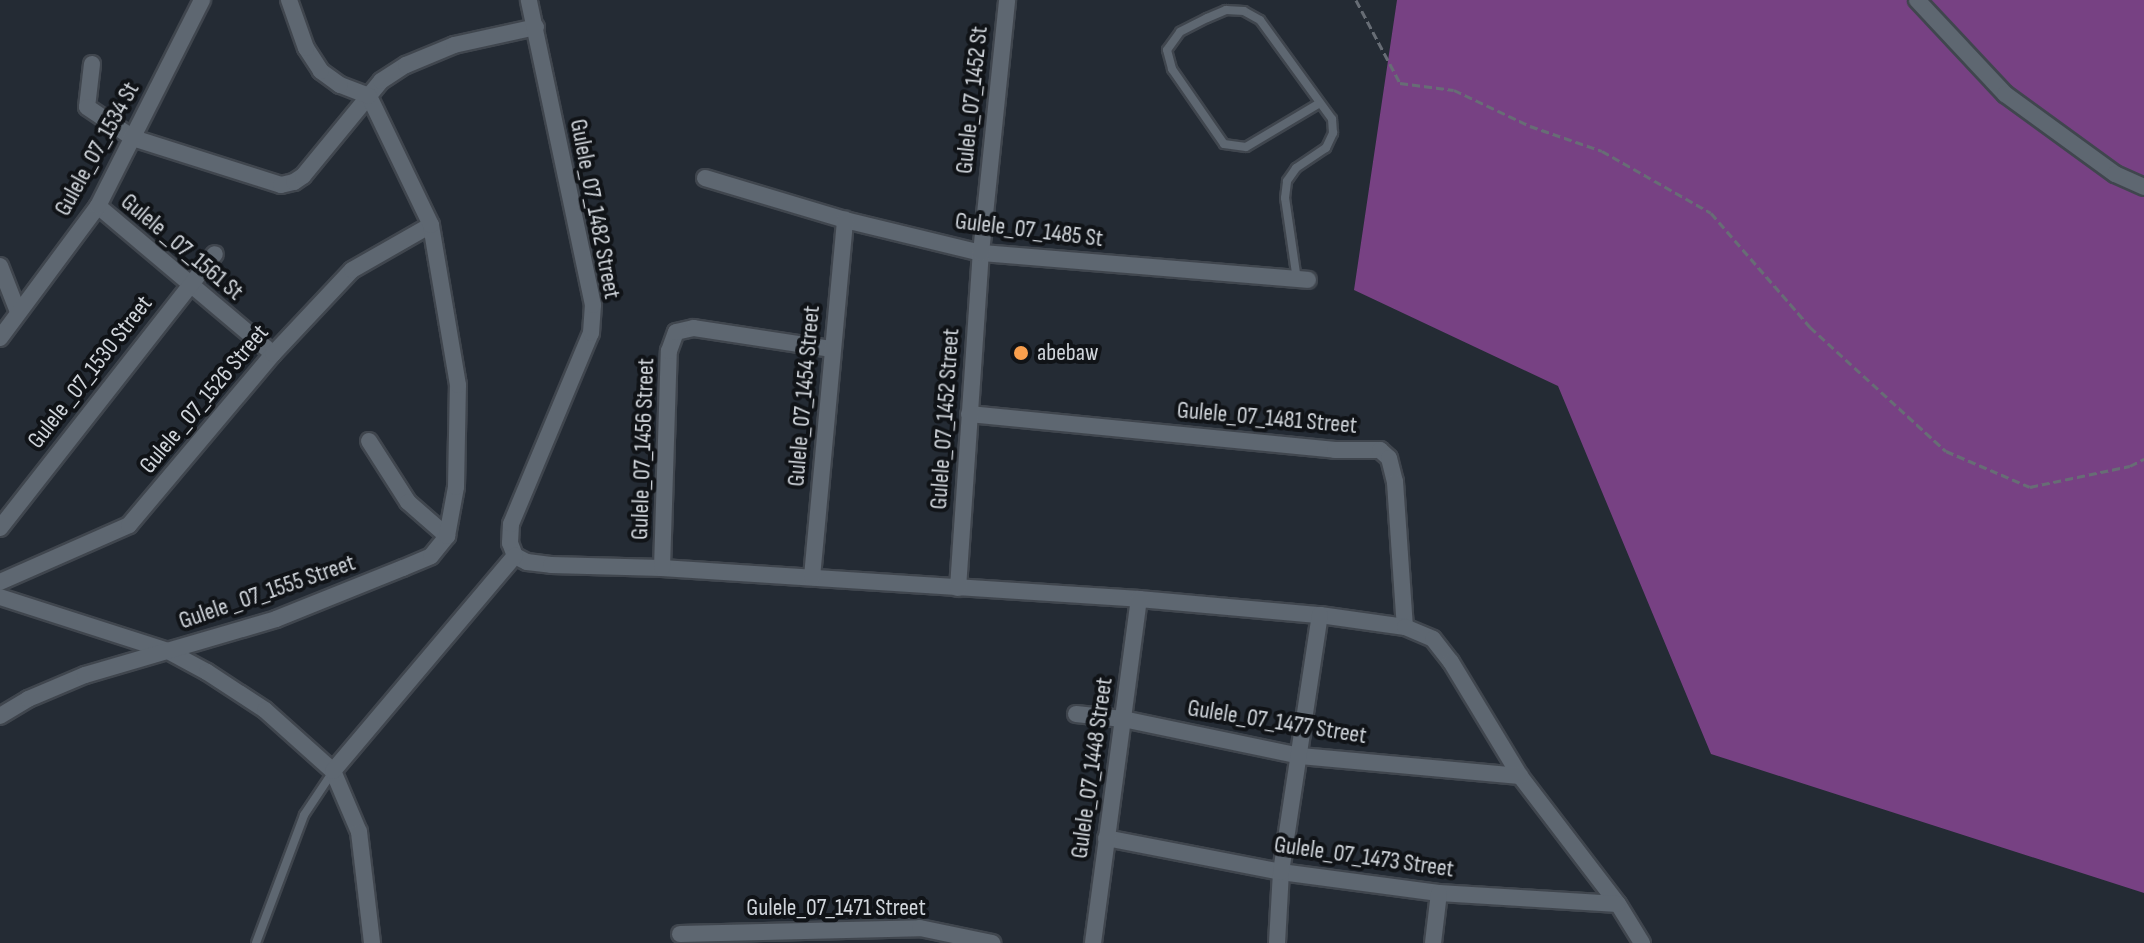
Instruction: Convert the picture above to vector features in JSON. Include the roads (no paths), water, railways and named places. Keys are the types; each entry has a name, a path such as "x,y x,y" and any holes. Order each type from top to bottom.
{"street":[{"name":"Gulele_07_1534 St","path":"0,338 98,206 202,0"},
{"path":"289,0 306,48 321,71 340,85 369,96 431,225 458,385 456,487 447,536"},
{"name":"Gulele_07_1482 Street","path":"515,556 510,543 511,524 591,333 593,305 563,176 529,0"},
{"name":"Gulele_07_1452 St","path":"981,253 1007,0"},
{"path":"1917,0 2005,94 2115,174 2144,187"},
{"path":"92,64 87,107 133,138 281,185 303,176 381,81 406,65 454,45 536,27"},
{"name":"Gulele_07_1485 St","path":"705,178 845,220 981,253 1302,280"},
{"name":"Gulele _07_1561 St","path":"98,206 273,354"},
{"name":"Gulele_07_1454 Street","path":"812,577 845,220"},
{"name":"Gulele _07_1526 Street","path":"0,582 129,525 273,354 363,260 431,225"},
{"name":"Gulele_07_1452 Street","path":"958,588 981,253"},
{"name":"Gulele _07_1530 Street","path":"0,528 188,284 215,254"},
{"path":"0,266 18,312"},
{"name":"Gulele_07_1456 Street","path":"662,568 669,351 676,332 694,328 832,349"},
{"name":"Gulele_07_1481 Street","path":"969,414 1335,450 1380,450 1389,458 1395,482 1405,627"},
{"path":"369,441 408,502 447,536"},
{"name":"Gulele _07_1555 Street","path":"0,597 168,651 276,619 403,568 431,556 447,536"},
{"path":"333,771 515,556 527,562 551,565 812,577 1139,599 1320,615 1405,627 1433,639 1451,662 1520,776 1618,904 1642,943"},
{"name":"Gulele_07_1448 Street","path":"1093,943 1139,599"},
{"path":"1277,943 1281,872 1320,615"},
{"path":"0,716 28,699 85,675 168,651 207,672 265,710 333,771 359,832 372,943"},
{"name":"Gulele_07_1477 Street","path":"1076,714 1123,719 1300,756 1520,776"},
{"name":"Gulele_07_1473 Street","path":"1106,838 1281,872 1439,893 1618,904"},
{"path":"1433,943 1439,893"},
{"name":"Gulele_07_1471 Street","path":"680,934 920,936 992,943"}],"lane":[{"path":"1302,280 1285,198 1287,181 1296,168 1326,148 1333,133 1332,119 1318,104 1260,20 1244,11 1226,10 1207,18 1180,32 1167,50 1172,69 1224,144 1246,147 1318,104"},
{"path":"256,943 304,815 333,771"}],"place":[{"name":"abebaw","path":"1021,353"}]}
